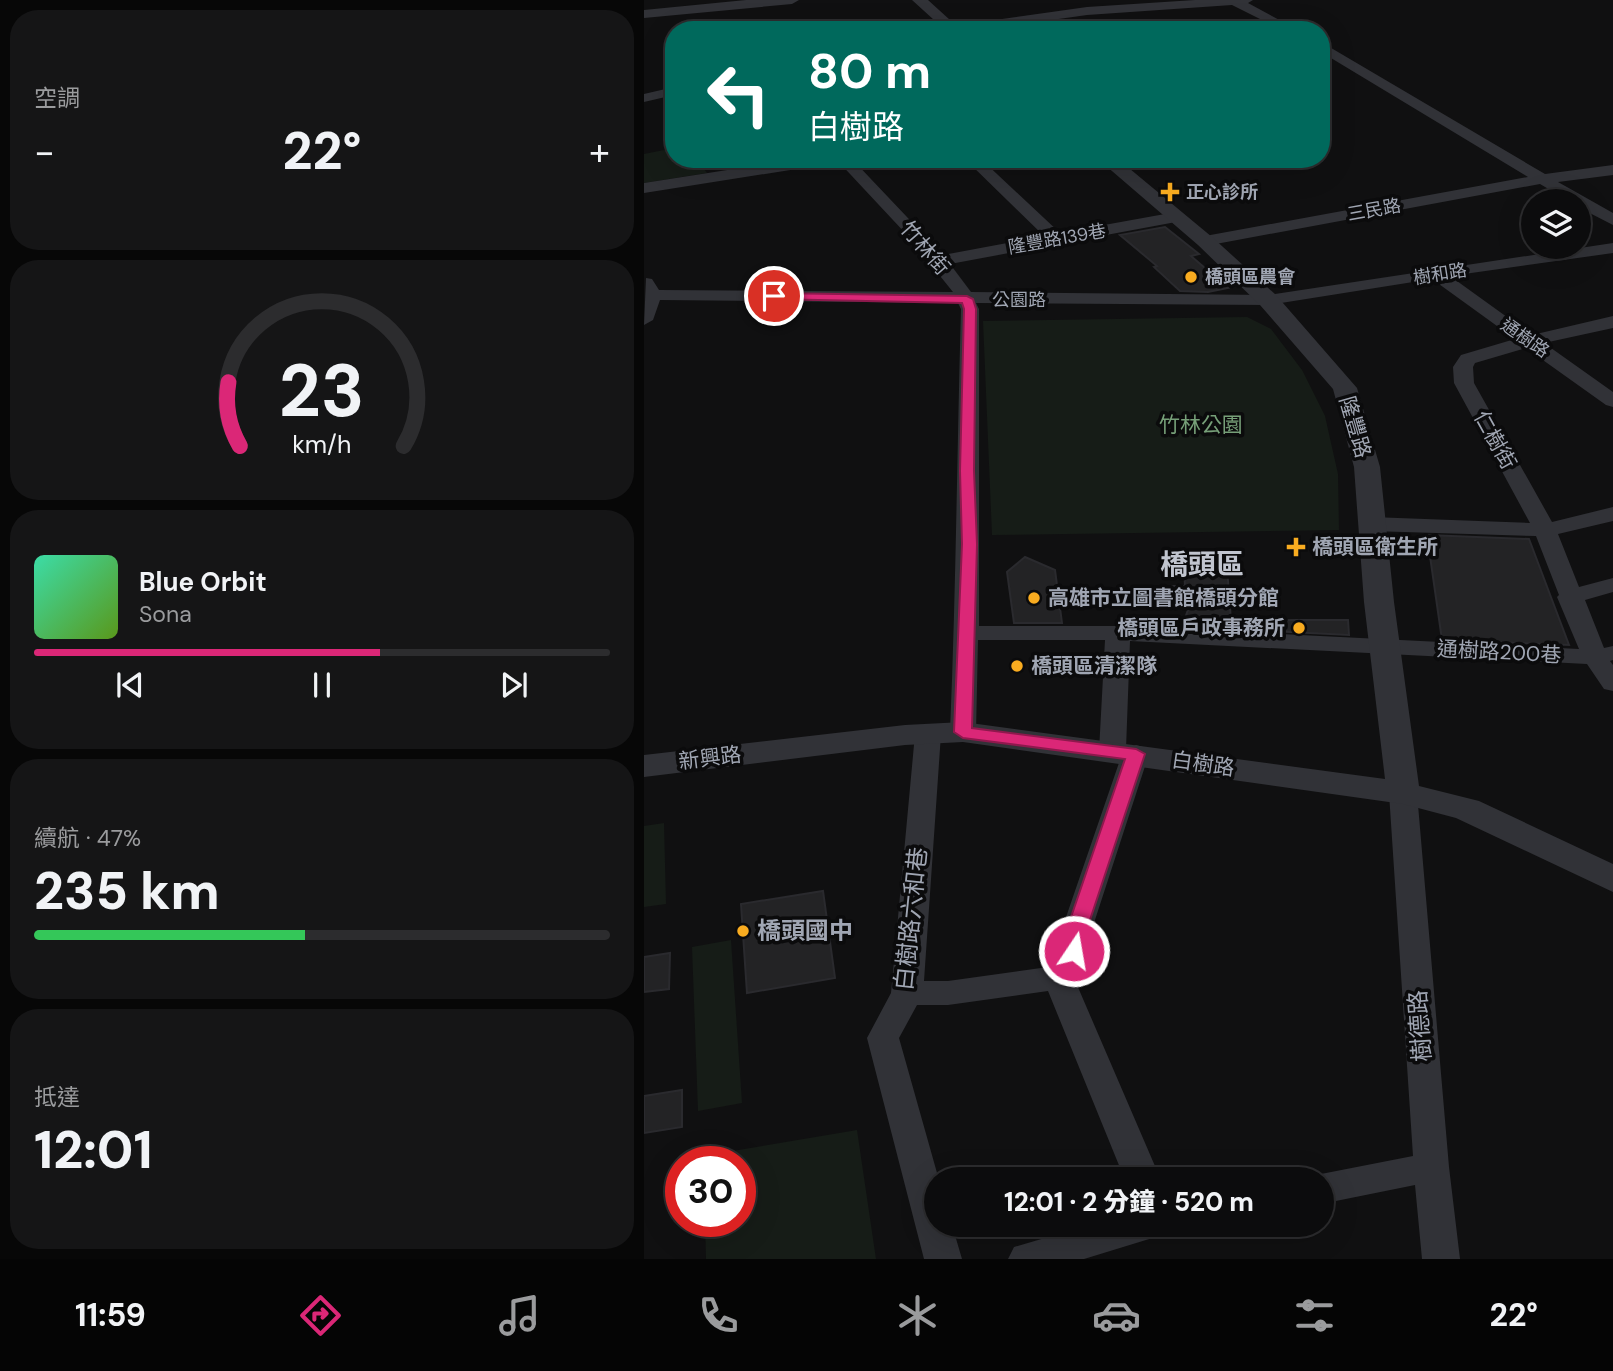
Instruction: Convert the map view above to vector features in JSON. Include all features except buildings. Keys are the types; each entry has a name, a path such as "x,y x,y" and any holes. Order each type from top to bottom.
{"street":[{"path":"644,14 792,0"},
{"path":"919,0 943,21"},
{"path":"1016,21 1087,11 1238,1 1275,21"},
{"path":"1330,51 1613,220"},
{"path":"644,98 665,93"},
{"path":"644,188 771,168"},
{"name":"竹林街","path":"851,168 938,261 967,299"},
{"path":"981,168 1057,240"},
{"name":"隆豐路","path":"1118,168 1205,241 1268,300 1345,388 1367,467 1384,645 1403,793"},
{"name":"三民路","path":"1205,241 1543,179 1613,170"},
{"name":"隆豐路139巷","path":"938,261 1176,217"},
{"name":"樹和路","path":"1268,300 1613,248"},
{"name":"通樹路","path":"1437,275 1612,400"},
{"path":"644,320 647,289"},
{"name":"公園路","path":"647,289 967,299 1268,300"},
{"path":"963,732 967,633 970,309 967,299"},
{"name":"仁樹街","path":"1613,322 1529,341 1468,359 1463,368 1464,383 1545,530 1569,597 1604,655 1613,683"},
{"path":"1371,524 1545,530 1613,514"},
{"path":"1569,597 1613,585"},
{"name":"通樹路200巷","path":"967,633 1118,633 1604,655"},
{"path":"1058,978 1074,951 1124,753 1118,633"},
{"name":"白樹路","path":"777,750 963,732 1403,793 1467,810 1613,879"},
{"name":"白樹路六和巷","path":"928,734 907,993 883,1038 943,1259"},
{"name":"新興路","path":"644,766 777,750"},
{"name":"樹德路","path":"1403,793 1431,1167 1441,1259"},
{"path":"907,993 948,993 1058,978"},
{"path":"1058,978 1138,1167"},
{"path":"1334,1186 1431,1167"},
{"path":"1027,1259 1104,1237"}],"green space":[{"path":"665,150 665,168 703,168 707,173 644,183 644,154"},
{"name":"竹林公園","path":"1247,317 1271,329 1302,370 1325,416 1338,474 1339,530 992,535 983,321"},
{"path":"664,823 666,904 644,907 644,826"},
{"path":"731,940 742,1103 698,1111 692,947"},
{"path":"857,1130 876,1259 706,1259 705,1237 756,1237 756,1147"}],"place":[{"name":"正心診所","path":"1170,192"},
{"name":"橋頭區農會","path":"1191,277"},
{"name":"橋頭區衛生所","path":"1296,547"},
{"name":"高雄市立圖書館橋頭分館","path":"1034,598"},
{"name":"橋頭區戶政事務所","path":"1299,628"},
{"name":"橋頭區清潔隊","path":"1017,666"},
{"name":"橋頭國中","path":"743,931"}],"district":[{"name":"橋頭區","path":"1202,564"}],"route":[{"path":"774,296 967,299 970,309 967,471 969,544 963,732 1136,754 1079,923 1074,951"}]}
